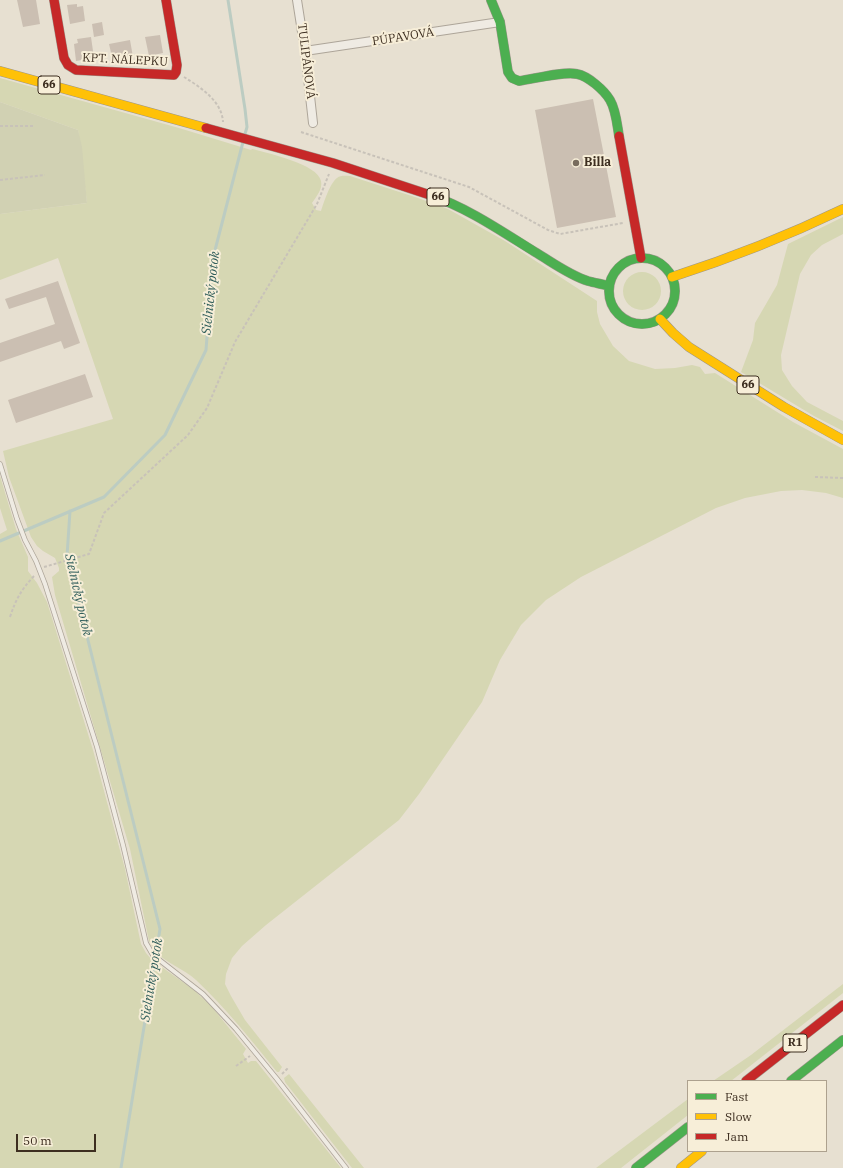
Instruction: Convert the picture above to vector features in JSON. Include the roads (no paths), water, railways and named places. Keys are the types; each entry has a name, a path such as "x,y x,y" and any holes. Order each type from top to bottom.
{"main road":[{"name":"KPT. NÁLEPKU","path":"54,0 64,58 68,65 76,70 169,76 176,72 177,65 166,0"},
{"path":"491,0 500,22 508,72 512,78 519,81 565,74 577,74 589,79 600,88 610,100 615,115 641,258"},
{"name":"66","path":"0,71 252,141 409,187 443,199 466,210 562,269 588,281 610,286"},
{"path":"672,277 748,251 843,209"},
{"path":"641,258 647,258 659,262 665,266 672,277 675,286 673,305 668,312 660,319 652,323 642,324 633,323 624,319 612,304 609,295 614,274 623,264 628,261 641,258"},
{"name":"66","path":"660,319 689,347 777,403 843,440"},
{"name":"R1","path":"747,1080 843,1005"},
{"name":"R1","path":"792,1080 843,1040"},
{"path":"636,1168 687,1128"},
{"path":"681,1168 701,1152"}],"street":[{"name":"TULIPÁNOVÁ","path":"297,0 306,51 313,123"},
{"name":"PÚPAVOVÁ","path":"306,51 500,22"}],"lane":[{"path":"0,464 17,519 45,584 97,747 123,845 146,943 153,955 203,994 236,1029 346,1168"}],"waterway":[{"name":"Sielnický potok","path":"228,0 245,109 247,127 245,134"},
{"name":"Sielnický potok","path":"0,541 104,497 165,435 206,350 213,258 243,142"},
{"name":"Sielnický potok","path":"70,511 67,556 160,929 121,1168"}],"place":[{"name":"Billa","path":"576,163"}]}
